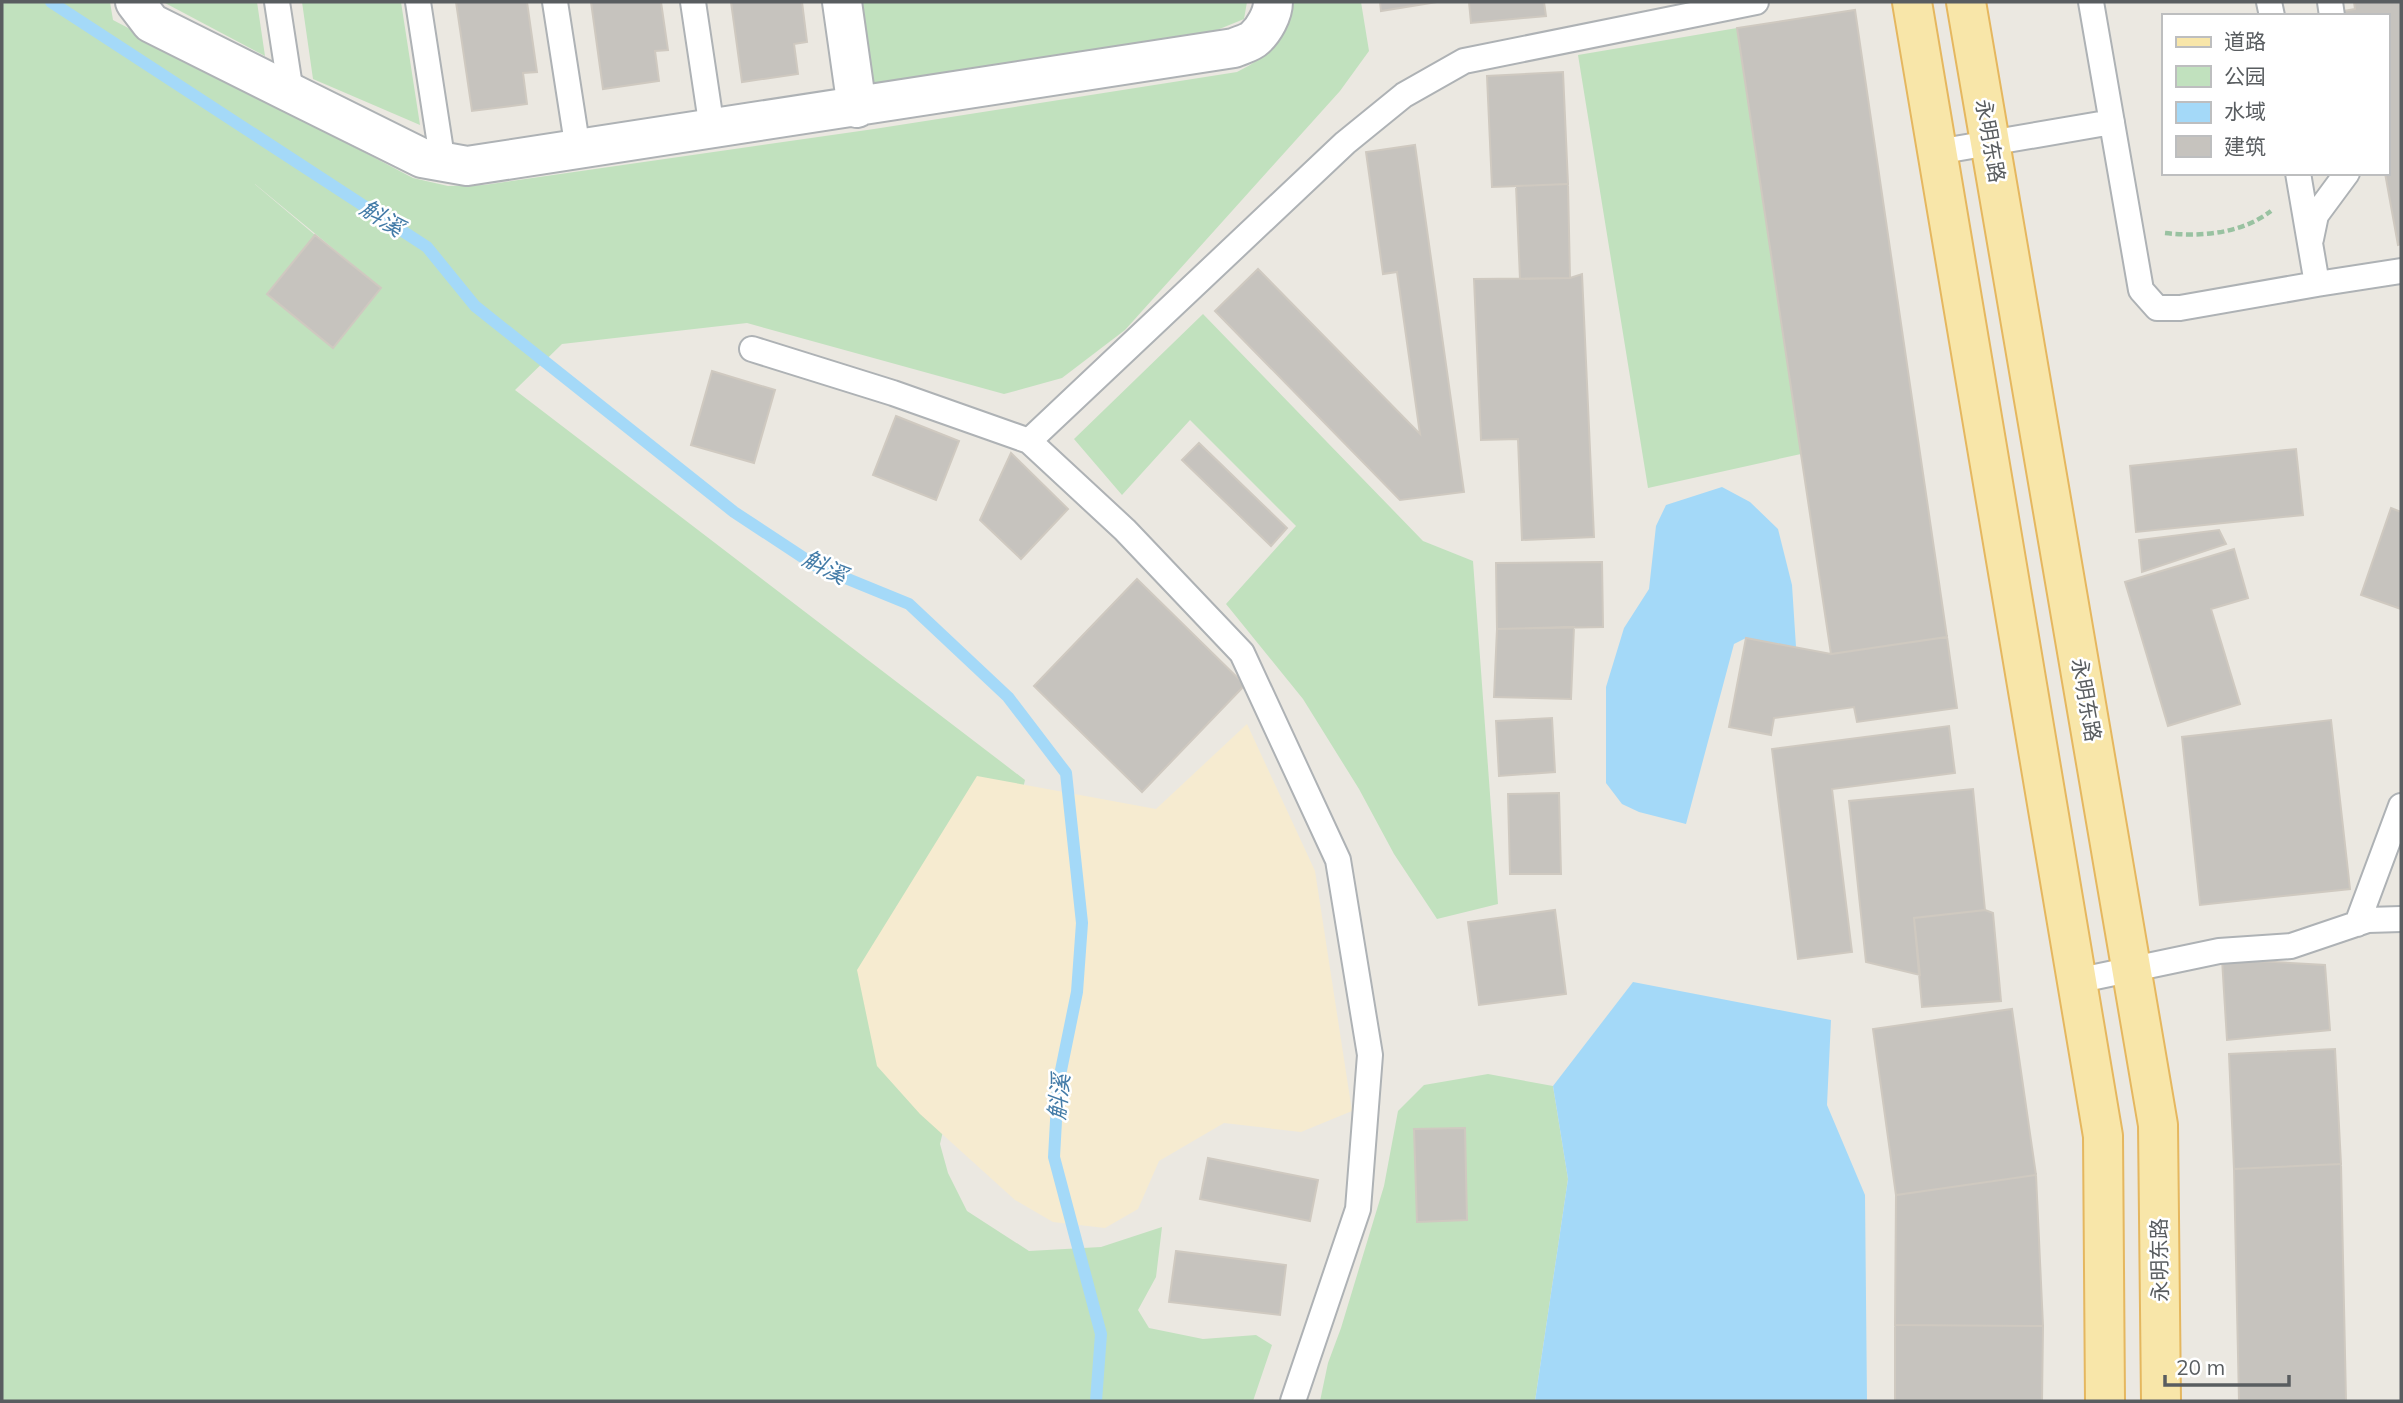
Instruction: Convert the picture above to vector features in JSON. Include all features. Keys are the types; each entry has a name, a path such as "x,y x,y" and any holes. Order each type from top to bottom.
{"main road":[{"path":"1912,2 2103,1136 2105,1401"},
{"name":"永明东路","path":"1966,2 2158,1125 2161,1401"}],"street":[{"path":"135,2 150,23 422,158 443,164 467,166 1234,48 1255,39 1268,20 1273,2"},
{"path":"842,2 857,108"}],"lane":[{"path":"277,2 291,93"},
{"path":"418,2 443,164"},
{"path":"555,2 578,150"},
{"path":"693,2 712,129"},
{"path":"1028,441 1345,143 1404,95 1464,61 1756,2"},
{"path":"2091,2 2141,290 2157,308 2180,308 2401,271"},
{"path":"1937,152 2112,122"},
{"path":"2311,247 2316,215 2346,175"},
{"path":"2300,179 2317,284"},
{"path":"752,349 892,393 1028,441 1125,530 1242,653 1338,860 1370,1055 1359,1209 1293,1401"},
{"path":"2357,924 2401,806"},
{"path":"2076,981 2220,951 2291,946 2368,920 2401,919"}],"path":[{"path":"2130,226 2167,234 2218,233 2243,226 2267,214 2300,179"}],"green space":[{"path":"2,2 110,2 113,20 413,178 448,186 484,185 874,129 1237,72 1260,58 1274,45 1283,27 1289,2 1361,2 1369,51 1340,91 1125,330 1062,378 1004,394 747,323 562,344 515,390 1025,780 940,1144 948,1173 967,1211 1029,1251 1101,1247 1162,1227 1156,1277 1138,1310 1149,1328 1203,1339 1256,1335 1272,1345 1253,1401 2,1401","holes":["250,180 381,288 333,348 267,294 315,235"]},
{"path":"257,2 265,56 165,3"},
{"path":"302,2 401,2 420,125 313,79"},
{"path":"855,2 1247,2 1244,19 1217,30 867,86"},
{"path":"1737,28 1801,454 1648,488 1578,55"},
{"path":"1203,314 1423,541 1473,561 1498,904 1437,919 1394,854 1359,789 1303,699 1226,604 1296,526 1190,420 1122,495 1074,439"},
{"path":"1488,1074 1553,1086 1568,1179 1535,1401 1320,1401 1328,1363 1384,1186 1398,1111 1424,1085"}],"sand":[{"path":"1247,724 1315,871 1352,1111 1301,1132 1224,1123 1159,1161 1138,1209 1105,1228 1053,1222 1015,1200 920,1114 877,1066 857,970 977,776 1156,809"}],"water":[{"path":"1722,487 1750,502 1778,529 1792,585 1796,647 1746,638 1734,644 1686,824 1639,812 1622,804 1606,783 1606,687 1624,628 1649,589 1656,526 1666,505"},
{"path":"1633,982 1831,1020 1827,1105 1865,1195 1867,1401 1535,1401 1568,1179 1553,1086"}],"building":[{"path":"456,2 527,2 537,72 523,73 527,104 472,111"},
{"path":"591,2 661,2 668,50 655,51 659,81 603,89"},
{"path":"731,2 802,2 807,42 794,44 798,74 742,82"},
{"path":"1380,2 1437,2 1381,11"},
{"path":"1469,2 1544,2 1546,16 1471,23"},
{"path":"2354,2 2401,2 2401,244 2398,245 2385,175 2389,175 2389,14 2326,14 2355,9"},
{"path":"1855,10 1947,637 1831,654 1737,28"},
{"path":"1563,72 1568,184 1492,187 1487,76"},
{"path":"1415,145 1464,492 1400,500 1215,311 1258,269 1420,434 1397,272 1383,274 1366,152"},
{"path":"1568,184 1570,278 1520,279 1516,186"},
{"path":"315,235 381,288 333,348 267,294"},
{"path":"1582,274 1594,537 1522,540 1518,439 1481,440 1474,279 1570,278"},
{"path":"712,371 775,390 754,463 691,445"},
{"path":"896,416 959,441 936,500 873,475"},
{"path":"1199,443 1287,528 1271,546 1182,460"},
{"path":"2296,449 2303,515 2136,532 2130,466"},
{"path":"1011,453 1068,509 1021,559 980,520"},
{"path":"2391,508 2401,512 2401,609 2361,595"},
{"path":"2219,530 2226,544 2142,572 2139,540"},
{"path":"2234,549 2248,598 2211,609 2240,704 2168,726 2125,582"},
{"path":"1602,562 1603,627 1497,629 1496,563"},
{"path":"1137,579 1245,685 1142,792 1034,686"},
{"path":"1574,627 1571,699 1494,697 1497,629"},
{"path":"1947,637 1957,708 1857,722 1854,707 1774,718 1771,735 1729,727 1746,638 1831,654"},
{"path":"1552,718 1555,772 1499,776 1496,721"},
{"path":"2331,720 2350,889 2200,905 2182,737"},
{"path":"1949,726 1955,773 1832,789 1852,952 1798,959 1772,749"},
{"path":"1973,789 1985,910 1914,918 1920,975 1866,962 1849,801"},
{"path":"1559,793 1561,874 1510,874 1508,794"},
{"path":"1555,910 1566,994 1479,1005 1468,922"},
{"path":"1985,910 1993,913 2001,1001 1922,1007 1914,918"},
{"path":"2222,959 2325,965 2330,1030 2227,1040"},
{"path":"2012,1009 2036,1175 1896,1195 1873,1029"},
{"path":"2335,1049 2341,1164 2234,1169 2229,1054"},
{"path":"1465,1128 1467,1220 1417,1222 1414,1129"},
{"path":"1208,1158 1318,1180 1310,1221 1200,1199"},
{"path":"2341,1164 2346,1401 2239,1401 2234,1169"},
{"path":"2036,1175 2043,1326 1895,1325 1896,1195"},
{"path":"1176,1251 1286,1265 1280,1315 1169,1302"},
{"path":"1895,1325 2043,1326 2042,1401 1895,1401"}],"waterway":[{"name":"斛溪","path":"51,2 427,247 475,306 734,512 816,566 909,604 1008,697 1066,773 1082,923 1077,992 1058,1085 1054,1157 1101,1334 1096,1401"}]}
